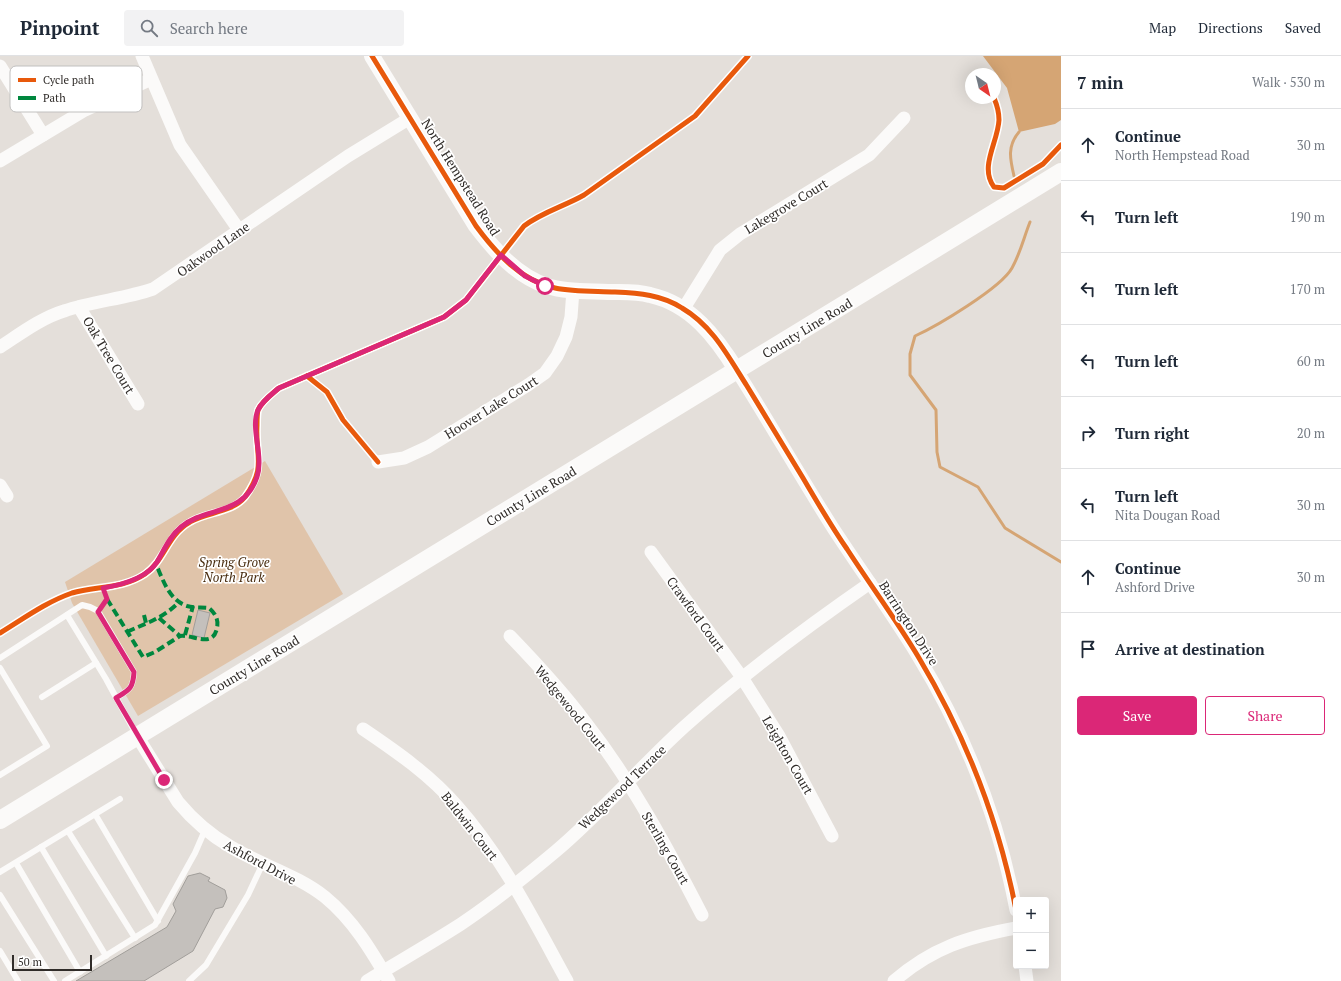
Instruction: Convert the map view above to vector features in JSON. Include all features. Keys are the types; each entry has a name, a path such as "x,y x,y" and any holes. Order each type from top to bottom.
{"main road":[{"name":"County Line Road","path":"0,820 1061,172"}],"street":[{"path":"142,56 180,145 239,230"},
{"name":"North Hempstead Road","path":"372,56 476,226 490,244 510,264 525,276 545,286 573,290 650,294 684,308 714,336 737,371"},
{"path":"0,66 10,82"},
{"path":"142,83 151,79"},
{"path":"29,112 43,135"},
{"path":"0,161 82,112"},
{"name":"Oakwood Lane","path":"0,347 46,319 79,307 132,297 153,289 348,156 410,118"},
{"name":"Lakegrove Court","path":"684,308 720,250 740,234 869,155 904,118"},
{"name":"Hoover Lake Court","path":"378,462 404,458 428,446 528,386 545,372 557,356 566,337 571,316 573,290"},
{"name":"Oak Tree Court","path":"79,307 138,404"},
{"name":"Barrington Drive","path":"737,371 832,527 891,613 930,676 966,750 989,811 1003,855 1013,897"},
{"name":"Crawford Court","path":"651,552 741,676"},
{"name":"Wedgewood Terrace","path":"367,981 386,976 514,886 567,841 683,728 741,676 792,637 870,583"},
{"name":"Wedgewood Court","path":"510,636 560,690 583,719 626,783"},
{"name":"Leighton Court","path":"741,676 779,736 832,836"},
{"name":"Baldwin Court","path":"363,729 419,769 457,806 479,834 514,886 567,981"},
{"name":"Ashford Drive","path":"138,736 178,802 205,830 232,848 296,880 323,896 356,928 386,976"},
{"name":"Sterling Court","path":"626,783 655,828 702,915"},
{"path":"894,981 916,964 949,945 981,934 1013,929"},
{"path":"1026,969 1027,981"}],"lane":[{"path":"0,658 82,606 90,606 98,612 134,672 133,683 128,691 116,698"},
{"path":"67,615 138,736"},
{"path":"42,697 96,663"},
{"path":"0,668 47,746 0,774"},
{"path":"0,872 120,799"},
{"path":"95,814 158,920"},
{"path":"65,981 155,925 195,853 205,830"},
{"path":"68,831 135,938"},
{"path":"41,847 106,956"},
{"path":"16,863 80,972"},
{"path":"189,981 206,965 248,895 263,863"},
{"path":"0,895 54,981"},
{"path":"0,951 18,981"}],"green space":[{"name":"Spring Grove North Park","path":"265,461 343,594 138,716 72,603 65,582"}],"shaded area":[{"path":"983,56 1061,56 1061,120 1055,124 1019,132 1007,88 1001,80 1001,68 992,68"}],"building":[{"path":"198,610 210,613 204,638 192,635"},
{"path":"200,873 210,878 208,881 225,890 227,898 223,907 215,909 193,951 144,981 76,981 167,927 176,911 173,904 188,876"}],"waterway":[{"path":"1014,176 1010,153 1015,137 1019,132"},
{"path":"1030,222 1015,263 1006,276 968,306 915,336 910,354 910,375 936,410 937,452 940,467 978,487 1005,528 1061,562"}],"marked path":[{"path":"107,599 143,657 155,652 180,636 202,639 211,638 215,634 217,628 217,619 213,612 209,608 187,606 176,599 167,589 156,564"},
{"path":"127,632 161,616 179,602"},
{"path":"185,635 193,606"},
{"path":"144,615 146,623"},
{"path":"159,618 180,636"}],"cycle path":[{"path":"372,56 476,226 492,246 510,264 531,279 555,288 577,291 633,293 658,297 666,300 693,315 703,324 719,343 747,386 830,523 902,631 936,687 965,748 990,812 1000,844 1013,897"},
{"path":"0,633 35,611 72,593 119,585 137,579 152,568 171,540 182,527 196,519 226,509 240,502 245,497 256,477 258,469 258,410 270,395 279,388 444,317 466,300 524,226 538,217 584,195 695,116 748,56"},
{"path":"996,104 999,120 990,154 988,171 994,187 1004,188 1043,164 1061,145"},
{"path":"307,376 327,392 343,420 378,462"}],"route":[{"path":"164,780 126,718 116,698 128,691 133,683 134,672 98,612 107,599 103,588 131,581 144,574 156,564 171,538 181,527 192,520 226,509 244,498 257,477 260,461 256,432 258,410 266,399 279,388 444,317 466,300 501,255 525,276 545,286"}]}
